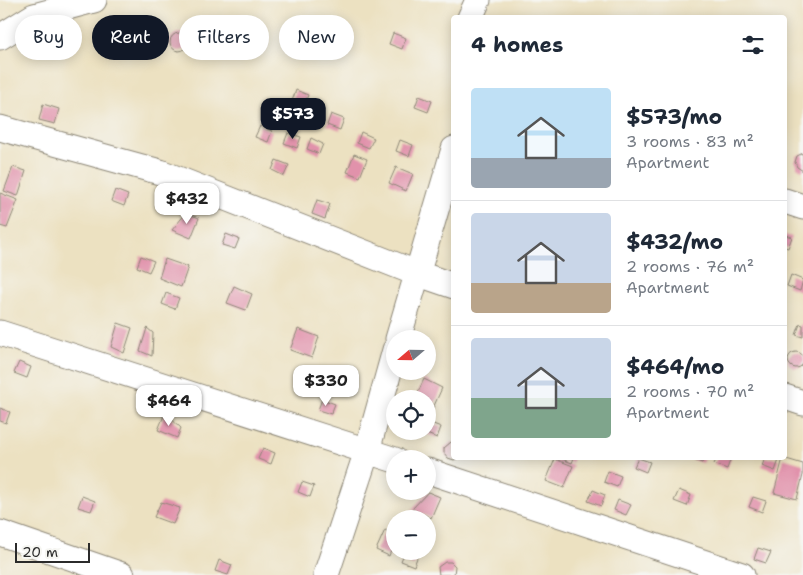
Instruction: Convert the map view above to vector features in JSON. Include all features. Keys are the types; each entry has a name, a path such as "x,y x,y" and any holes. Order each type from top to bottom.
{"street":[{"path":"0,37 34,16 94,0"},
{"path":"471,15 478,0"},
{"path":"0,128 160,172 416,273 451,285"},
{"path":"400,330 451,159"},
{"path":"787,202 803,207"},
{"path":"0,333 386,457"},
{"path":"326,575 367,451 387,380"},
{"path":"787,398 803,403"},
{"path":"436,474 742,575"},
{"path":"0,533 122,575"}],"building":[{"path":"179,33 179,51 173,48 170,42"},
{"path":"393,33 406,38 402,49 389,44"},
{"path":"296,90 308,95 304,106 292,101"},
{"path":"419,96 432,101 428,112 415,107"},
{"path":"43,104 59,109 55,124 39,120"},
{"path":"331,114 344,119 340,130 327,125"},
{"path":"260,126 272,131 268,142 255,137"},
{"path":"361,132 374,138 369,148 357,143"},
{"path":"288,133 301,137 297,148 284,143"},
{"path":"311,138 323,144 319,154 307,149"},
{"path":"400,140 413,145 409,156 396,151"},
{"path":"803,153 803,171 797,167 795,162 797,156"},
{"path":"354,154 367,159 360,177 347,172"},
{"path":"276,160 289,165 284,176 272,170"},
{"path":"13,167 26,171 18,196 4,191"},
{"path":"396,167 413,174 406,191 389,183"},
{"path":"115,190 128,195 124,206 111,201"},
{"path":"0,193 18,200 7,228 0,226"},
{"path":"317,200 330,204 325,219 312,214"},
{"path":"186,213 199,218 191,238 172,230"},
{"path":"226,234 239,239 235,249 222,245"},
{"path":"787,236 792,237 787,248"},
{"path":"141,256 154,261 149,272 137,267"},
{"path":"165,259 188,267 181,287 159,278"},
{"path":"791,275 803,280 800,291 787,286"},
{"path":"234,286 252,294 246,310 227,303"},
{"path":"166,293 179,298 175,309 162,304"},
{"path":"118,323 132,328 124,353 111,347"},
{"path":"800,324 803,325 803,337 796,335"},
{"path":"147,328 153,333 152,356 140,351"},
{"path":"298,329 319,337 312,358 290,350"},
{"path":"793,352 799,352 804,357 802,366 793,368 788,363 788,357"},
{"path":"19,362 31,367 27,378 14,373"},
{"path":"424,380 442,388 436,401 436,390 419,390"},
{"path":"322,399 335,404 331,414 318,410"},
{"path":"0,408 10,412 6,423 0,421"},
{"path":"165,413 181,428 177,438 158,430"},
{"path":"436,425 441,427 436,438"},
{"path":"451,442 451,459 444,453 444,448"},
{"path":"263,448 275,453 271,464 258,459"},
{"path":"787,459 803,464 803,475 797,499 774,493 782,460"},
{"path":"555,460 573,466 564,488 546,481"},
{"path":"637,460 650,462 646,472 634,467"},
{"path":"716,460 730,460 727,469 714,464"},
{"path":"764,460 779,460 775,471 762,466"},
{"path":"608,471 621,476 617,487 604,482"},
{"path":"302,482 314,486 310,497 298,492"},
{"path":"593,490 605,495 601,506 588,501"},
{"path":"679,490 691,495 687,506 674,501"},
{"path":"436,495 440,497 434,510 412,509 420,500 436,500"},
{"path":"82,496 95,501 91,511 78,507"},
{"path":"753,497 766,501 762,512 749,507"},
{"path":"618,500 631,505 626,515 614,510"},
{"path":"161,502 180,508 173,524 154,517"},
{"path":"385,530 386,555 376,550"},
{"path":"758,548 771,552 766,563 754,559"},
{"path":"219,560 232,565 228,575 215,571"},
{"path":"401,560 416,560 414,566"},
{"path":"445,562 451,562 455,566 454,575 439,575 438,567"}]}
